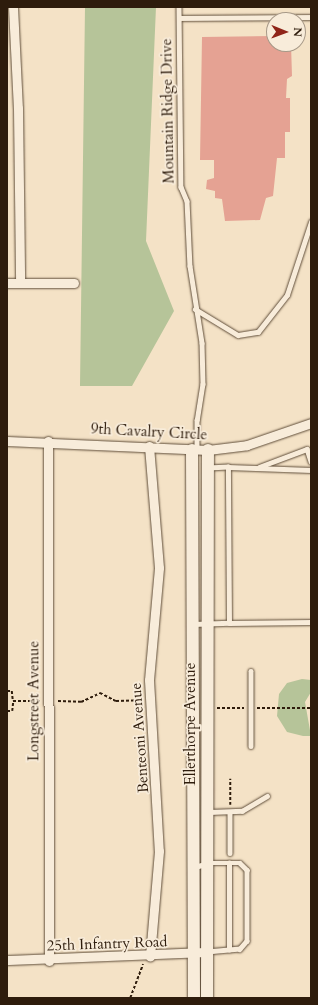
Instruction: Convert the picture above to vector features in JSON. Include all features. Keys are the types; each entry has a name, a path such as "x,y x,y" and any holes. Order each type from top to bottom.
{"street":[{"path":"13,7 18,108 20,283"},
{"path":"7,283 74,283"},
{"name":"9th Cavalry Circle","path":"7,441 48,441 199,450 247,444 311,423"},
{"name":"Longstreet Avenue","path":"48,441 49,960"},
{"name":"Benteoni Avenue","path":"147,960 159,851 148,700 159,568 149,446"},
{"name":"Ellerthorpe Avenue","path":"199,450 207,468 208,998"},
{"name":"Ellerthorpe Avenue","path":"194,998 193,624 199,450"},
{"name":"25th Infantry Road","path":"7,960 147,960 208,952"}],"lane":[{"name":"Mountain Ridge Drive","path":"179,7 181,187 186,201 195,309 202,343 203,384 197,420 199,450"},
{"path":"179,18 311,17"},
{"path":"195,309 238,335 258,332 287,295 311,222"},
{"path":"259,467 307,449 311,461"},
{"path":"228,467 229,623"},
{"path":"207,468 259,467 276,471 311,470"},
{"path":"193,624 311,622"},
{"path":"251,671 252,746"},
{"path":"207,812 242,811 267,796"},
{"path":"230,812 230,853"},
{"path":"194,868 208,863 246,864 247,941 240,949 208,952"},
{"path":"229,950 230,863"}],"path":[{"path":"7,691 12,691 13,701 12,711 7,711"},
{"path":"13,701 81,702 100,693 116,700 148,700"},
{"path":"216,708 311,708"},
{"path":"230,779 230,812"},
{"path":"130,998 147,960"}],"green space":[{"path":"85,7 156,7 146,241 174,311 132,386 80,386"},
{"path":"302,679 311,680 311,692 305,702 311,736 303,736 287,732 277,716 279,694 287,683"}],"building":[{"path":"266,36 266,52 291,52 292,76 287,79 286,98 290,98 290,132 285,132 285,158 277,158 273,196 266,198 260,220 225,221 222,199 215,198 215,191 206,189 207,180 214,178 214,160 200,160 202,37"}]}
